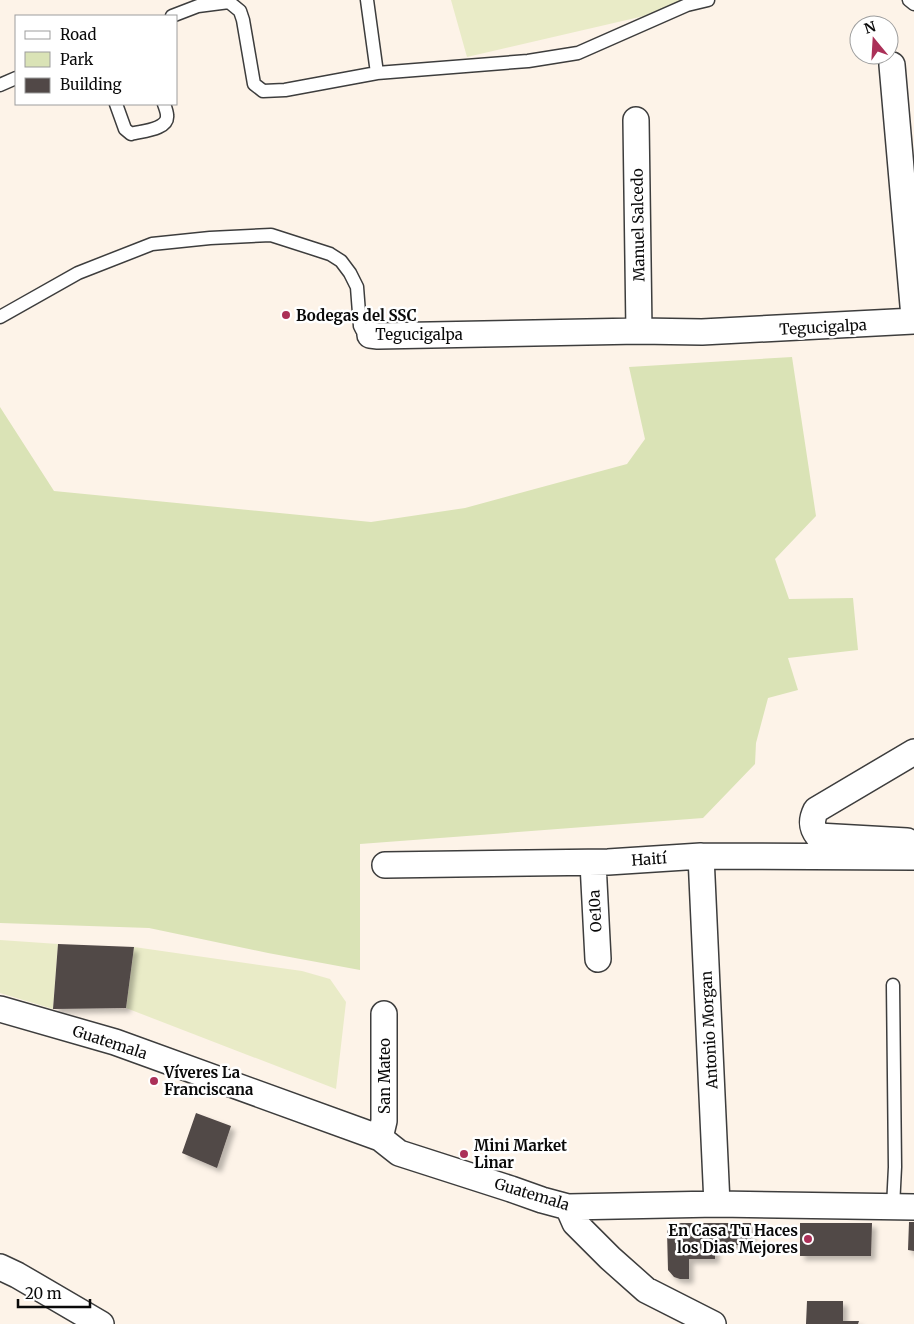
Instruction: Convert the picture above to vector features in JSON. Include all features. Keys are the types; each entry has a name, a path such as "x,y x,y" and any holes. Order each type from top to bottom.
{"street":[{"path":"892,65 914,317"},
{"name":"Manuel Salcedo","path":"636,120 639,330"},
{"name":"Tegucigalpa","path":"370,335 639,330 702,332 914,322"},
{"path":"914,752 816,810 812,817 813,830 818,836 914,841"},
{"name":"Haití","path":"385,865 593,863 701,856 914,857"},
{"name":"Antonio Morgan","path":"701,856 717,1204"},
{"name":"Oe10a","path":"593,863 598,959"},
{"name":"Guatemala","path":"0,1009 116,1042 380,1138 399,1153 568,1207 717,1204 903,1207"},
{"name":"San Mateo","path":"380,1138 384,1120 384,1014"},
{"path":"568,1207 575,1224 646,1290 713,1324"},
{"path":"0,1267 18,1275 101,1324"}],"lane":[{"path":"367,0 377,73"},
{"path":"175,15 198,6 228,2 240,11 254,84 262,91 285,90 377,73 528,61 578,53 687,5 708,0"},
{"path":"909,0 914,4"},
{"path":"0,85 15,78"},
{"path":"116,105 125,129 131,134 161,126 166,122 168,116 164,105"},
{"name":"Tegucigalpa","path":"0,317 78,273 152,244 210,238 271,235 330,254 341,261 357,287 360,326 362,330 370,335"},
{"path":"892,985 895,1167 903,1207"}],"green space":[{"path":"451,0 713,0 467,57"},
{"path":"792,357 816,516 775,559 789,599 853,598 858,650 788,658 798,690 768,698 756,743 755,764 703,818 360,844 360,970 149,928 0,923 0,407 54,491 371,522 465,508 627,464 645,439 629,367"},
{"path":"0,940 58,944 53,1009 0,993"},
{"path":"134,947 302,971 330,979 346,1002 336,1089 126,1008"}],"building":[{"path":"58,944 134,947 126,1008 53,1009"},
{"path":"196,1113 231,1126 217,1168 182,1153"},
{"path":"909,1222 914,1222 914,1251 908,1250"},
{"path":"681,1223 751,1223 751,1245 715,1245 715,1259 689,1259 689,1279 680,1279 674,1277 668,1270 667,1231 671,1226"},
{"path":"800,1223 872,1223 871,1256 800,1256"},
{"path":"807,1301 843,1301 843,1321 859,1321 858,1324 806,1324"}],"place":[{"name":"Bodegas del SSC","path":"286,315"},
{"name":"Víveres La Franciscana","path":"154,1081"},
{"name":"Mini Market Linar","path":"464,1154"},
{"name":"En Casa Tu Haces los Dias Mejores","path":"808,1239"}]}
